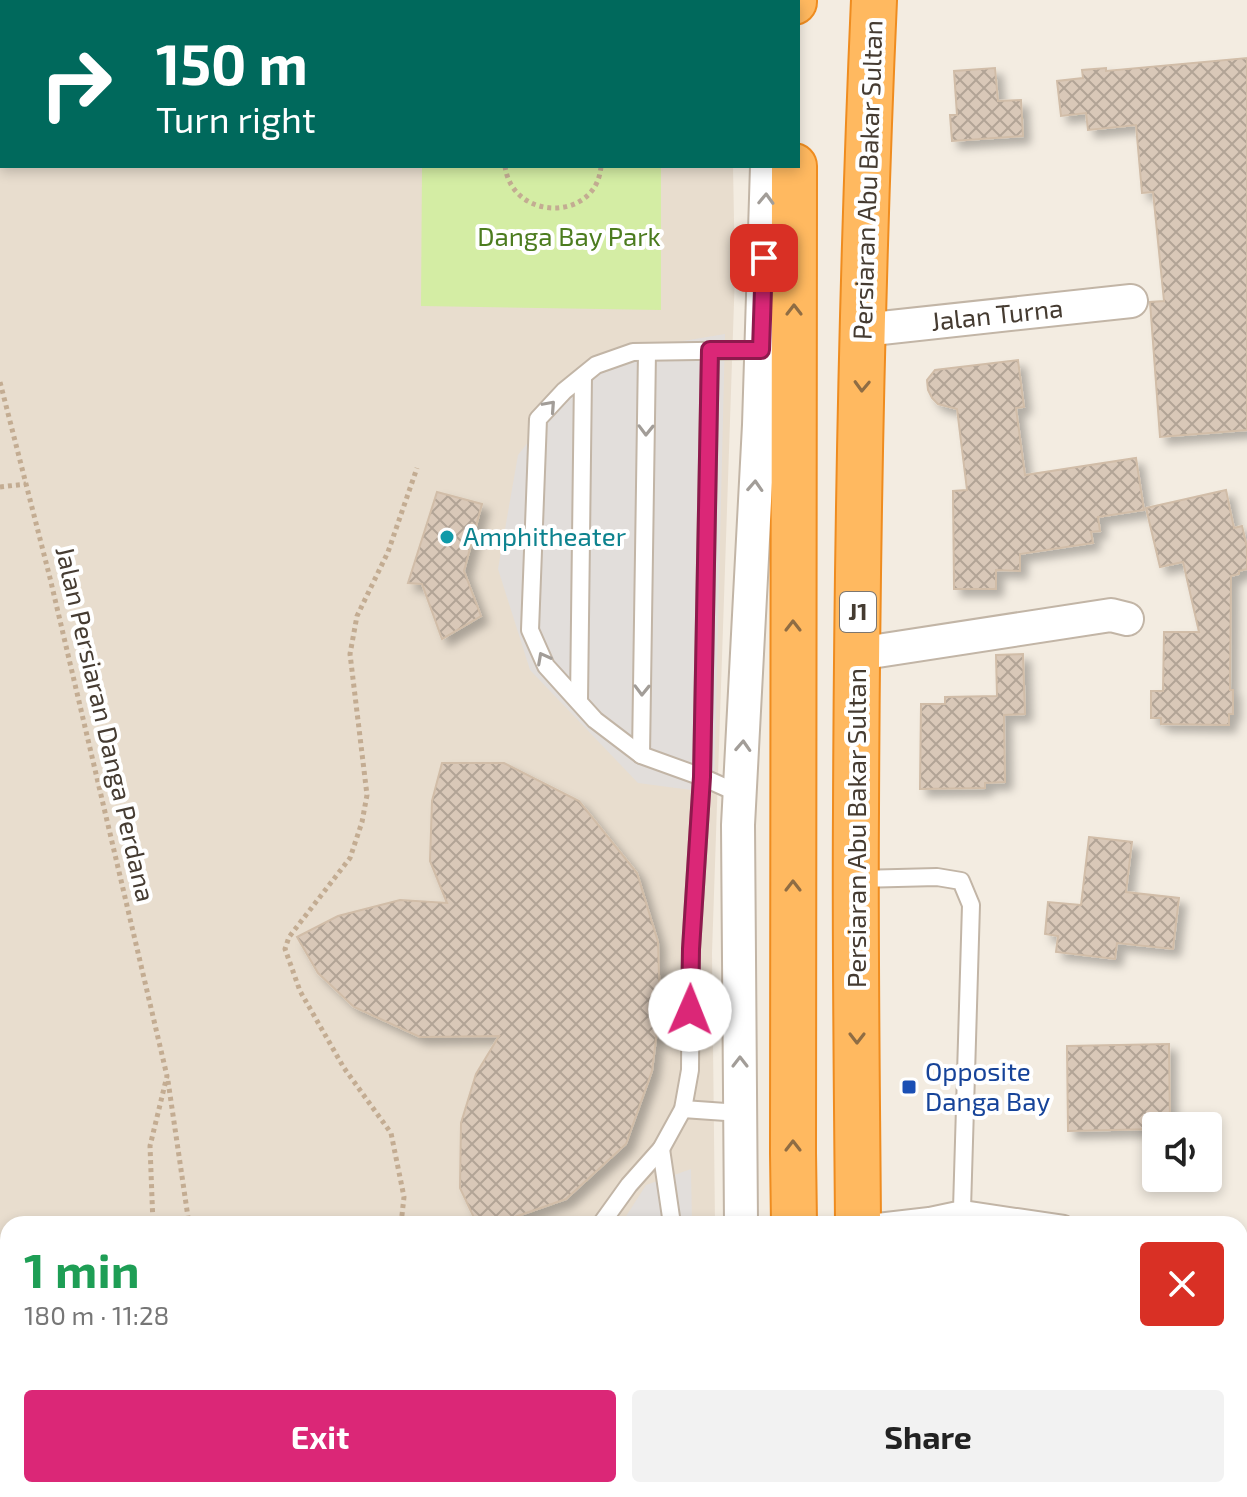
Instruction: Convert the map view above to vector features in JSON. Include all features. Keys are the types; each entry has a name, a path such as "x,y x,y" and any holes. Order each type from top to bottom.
{"highway":[{"name":"Persiaran Abu Bakar Sultan","path":"858,1216 856,879 859,476 874,0"},
{"path":"794,168 794,1216"}],"street":[{"path":"741,1216 738,825 767,168"},
{"name":"Jalan Turna","path":"863,330 1131,301"},
{"path":"858,654 1111,615 1127,619"}],"lane":[{"path":"607,1216 661,1149 683,1109 690,1070 691,949 702,777 710,350"},
{"path":"740,794 641,755 595,720 546,666 530,630 538,419 564,391 596,365 633,352 761,350"},
{"path":"641,755 647,352"},
{"path":"579,701 583,376"},
{"path":"856,879 937,877 961,881 971,905 962,1216 929,1216"},
{"path":"683,1109 740,1113"},
{"path":"661,1149 671,1216"}],"path":[{"path":"506,168 512,186 522,198 536,206 552,209 568,207 582,199 593,188 601,168"},
{"name":"Jalan Persiaran Danga Perdana","path":"0,382 50,578 167,1076 188,1216"},
{"path":"402,1216 404,1197 391,1133 344,1068 300,991 285,949 289,937 350,858 362,822 367,795 350,654 357,616 388,552 417,468"},
{"path":"0,487 26,484"},
{"name":"Jalan Persiaran Danga Perdana","path":"153,1216 150,1146 167,1076"}],"shaded area":[{"path":"0,168 733,168 735,273 712,953 715,1216 0,1216"},
{"path":"725,334 714,793 638,783 530,670 498,569 518,455 568,391 617,352"},
{"path":"691,1169 692,1216 626,1216 646,1185"}],"green space":[{"name":"Danga Bay Park","path":"422,168 661,168 661,310 421,306"}],"building":[{"path":"1247,58 1247,430 1160,437 1150,302 1164,301 1153,192 1142,193 1136,125 1088,130 1086,113 1061,116 1057,81 1083,78 1082,70 1106,68 1106,71"},
{"path":"995,68 998,101 1021,100 1023,136 952,141 950,115 957,115 954,71"},
{"path":"1018,360 1024,407 1016,408 1025,475 1136,458 1144,510 1098,517 1100,531 1091,532 1093,543 1020,554 1020,571 996,570 996,589 954,589 953,491 967,490 957,409 938,404 928,390 927,380 935,370"},
{"path":"1226,490 1234,528 1242,526 1247,547 1247,569 1231,576 1230,690 1233,690 1233,714 1229,714 1229,725 1161,724 1161,718 1151,718 1151,691 1163,691 1164,632 1199,632 1183,562 1160,567 1146,508"},
{"name":"Amphitheater","path":"437,492 482,504 464,571 481,616 442,639 422,584 408,583"},
{"path":"1023,654 1025,714 1004,715 1005,782 985,783 985,788 920,789 921,704 945,704 945,697 997,696 996,655"},
{"path":"442,763 504,763 579,801 637,873 658,942 660,1007 652,1071 626,1144 566,1199 518,1216 473,1216 460,1188 461,1123 476,1074 499,1036 420,1037 354,1007 318,973 297,937 338,916 400,900 447,903 430,861 432,801"},
{"path":"1089,837 1132,842 1126,892 1179,898 1173,949 1117,943 1115,959 1056,952 1058,936 1045,934 1048,902 1081,905"},
{"path":"1169,1044 1170,1112 1142,1112 1142,1129 1068,1131 1067,1046"}],"place":[{"name":"Amphitheater","path":"447,537"},
{"name":"Opposite Danga Bay","path":"909,1087"}],"route":[{"path":"690,1010 702,777 710,350 761,350 764,258"}]}
